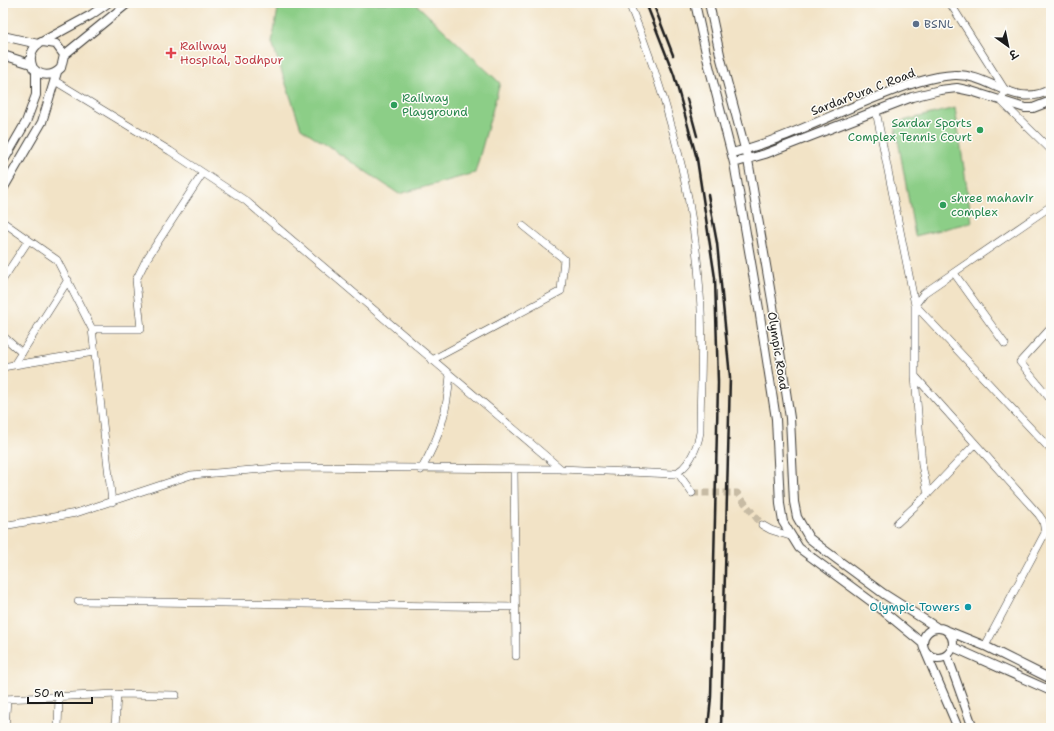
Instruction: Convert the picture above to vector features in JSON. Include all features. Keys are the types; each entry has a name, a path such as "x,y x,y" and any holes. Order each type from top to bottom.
{"street":[{"path":"3,162 26,122 36,95 34,68 31,55 40,43 91,15 108,3"},
{"path":"64,55 128,3"},
{"path":"3,526 76,513 191,475 288,467 421,470 561,469 667,474 678,473 682,470 697,444 700,432 702,321 697,258 689,204 676,143 660,86 629,3"},
{"name":"Olympic Road","path":"695,3 708,62 732,153 770,369 776,419 780,504 783,522 790,536 804,552 876,605 923,647"},
{"name":"Olympic Road","path":"709,3 721,59 748,160 784,367 790,418 796,517 810,538 829,554 884,594 936,627"},
{"path":"950,3 1005,90 1001,101 1051,150"},
{"path":"3,36 40,43 56,44 64,55 63,64 57,72 42,122 3,189"},
{"path":"3,54 47,75 57,72"},
{"name":"SardarPura C Road","path":"732,153 788,134 903,87 928,80 956,75 974,79 1026,97 1038,95 1051,89"},
{"path":"55,81 246,201 561,469"},
{"name":"SardarPura C Road","path":"734,163 748,160 912,97 940,90 957,88 972,91 1026,108 1041,106 1051,102"},
{"path":"876,111 915,305 915,376 922,465 928,494"},
{"path":"92,329 141,329 136,280 146,260 203,173"},
{"path":"915,305 924,294 1051,206"},
{"path":"3,222 57,260 92,329 112,502"},
{"path":"432,360 561,291 564,259 523,226"},
{"path":"3,279 28,241"},
{"path":"954,273 1005,344"},
{"path":"14,365 68,280"},
{"path":"915,305 1049,444"},
{"path":"1051,334 1049,330 1020,362 1051,400"},
{"path":"3,336 22,353"},
{"path":"3,367 94,352"},
{"path":"421,470 434,447 445,412 450,375"},
{"path":"915,376 1039,515 1045,527 1045,532 984,646"},
{"path":"897,523 928,494 976,444"},
{"path":"514,469 516,656"},
{"path":"678,473 692,493"},
{"path":"1045,527 1051,522"},
{"path":"762,524 771,530 790,536"},
{"path":"78,602 515,607"},
{"path":"958,728 923,647 926,632 936,627 948,631 984,646 1051,679"},
{"path":"923,647 935,658 947,655 953,647 952,636 948,631"},
{"path":"953,647 1051,691"},
{"path":"947,655 973,728"},
{"path":"115,728 117,694"},
{"path":"6,728 5,699 117,694 176,695"},
{"path":"58,728 59,696"}],"green space":[{"name":"Railway Playground","path":"279,3 415,3 500,83 475,173 399,194 301,128 272,43"},
{"path":"955,108 972,222 915,236 895,123"}],"tunnel":[{"path":"692,493 737,493 762,525"}],"railway":[{"path":"646,3 674,75 697,159 715,278 718,383 711,697 708,728"},
{"path":"653,3 673,55"},
{"path":"687,99 697,136"},
{"path":"708,195 717,243 730,377 721,728"}],"place":[{"name":"BSNL","path":"916,24"},
{"name":"Railway Hospital, Jodhpur","path":"171,53"},
{"name":"Railway Playground","path":"394,105"},
{"name":"Sardar Sports Complex Tennis Court","path":"980,130"},
{"name":"shree mahavir complex","path":"943,205"},
{"name":"Olympic Towers","path":"968,607"}]}
